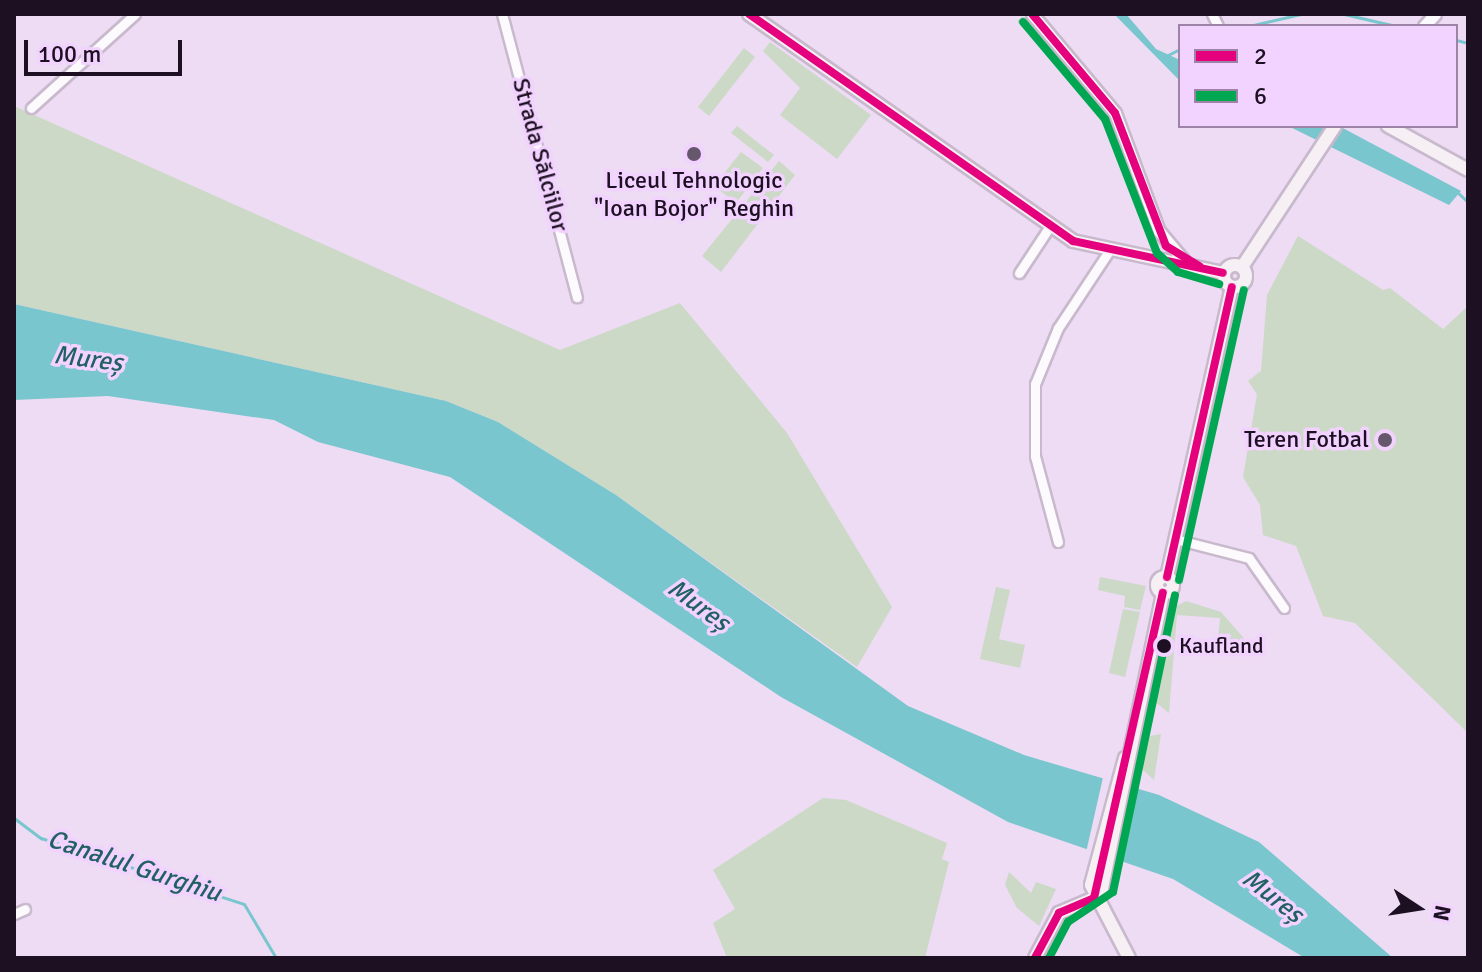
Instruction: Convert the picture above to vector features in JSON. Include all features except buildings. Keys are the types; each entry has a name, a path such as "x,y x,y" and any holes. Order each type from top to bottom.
{"main road":[{"path":"749,14 1050,226 1109,251 1184,261 1223,273 1232,287 1167,577 1173,587 1163,593 1096,890 1129,958"},
{"path":"1232,287 1245,280 1242,267 1334,128"},
{"path":"1392,128 1465,170"},
{"path":"1223,273 1232,265 1242,267"},
{"path":"1035,958 1059,913 1096,890"}],"street":[{"path":"31,108 135,14"},
{"name":"Strada Sălciilor","path":"502,14 577,297"},
{"path":"1032,14 1115,113 1159,231 1184,261"},
{"path":"1019,273 1050,226"},
{"path":"1058,542 1035,456 1035,384 1058,328 1109,251"},
{"path":"1175,539 1249,558 1284,608"},
{"path":"14,914 25,909"}],"shaded area":[{"path":"770,42 871,115 837,159 780,115 800,88 763,51"},
{"path":"744,48 755,57 709,116 698,107"},
{"path":"14,106 560,350 680,303 787,433 892,607 857,667 616,495 498,422 446,401 14,304"},
{"path":"737,126 774,155 768,162 731,133"},
{"path":"741,152 763,168 736,203 714,186"},
{"path":"779,161 795,175 721,272 702,256"},
{"path":"1298,236 1383,290 1390,288 1443,329 1468,306 1468,733 1355,623 1323,616 1296,546 1263,535 1260,505 1243,477 1257,394 1248,381 1261,371 1267,295"},
{"path":"1100,577 1146,586 1140,610 1124,607 1125,596 1098,590"},
{"path":"996,587 1010,590 999,639 1025,645 1020,668 980,659"},
{"path":"1186,601 1221,612 1248,643 1218,639 1220,618 1177,615 1169,713 1154,701 1174,607"},
{"path":"1123,609 1140,612 1125,677 1109,673"},
{"path":"1161,734 1154,780 1142,769 1150,736"},
{"path":"823,798 846,800 947,843 942,859 949,862 925,958 727,958 713,923 735,909 713,870"},
{"path":"1009,872 1031,893 1036,882 1056,889 1039,926 1017,908 1005,885"}],"water":[{"path":"1114,14 1126,14 1156,49 1178,59 1178,79"},
{"path":"1292,128 1343,128 1461,191 1449,205"},
{"name":"Mureș","path":"14,304 446,401 498,422 616,495 908,706 1024,755 1159,795 1259,842 1393,958 1305,958 1173,879 1008,822 781,697 450,477 318,442 274,420 108,396 14,400"}],"pier":[{"path":"1104,773 1138,783 1119,865 1085,857"}],"waterway":[{"path":"1258,24 1301,14"},
{"path":"1344,14 1387,24"},
{"path":"1458,40 1468,43"},
{"path":"1166,56 1178,50"},
{"path":"1456,191 1468,202"},
{"name":"Canalul Gurghiu","path":"14,818 41,838 244,904 276,958"}],"transit line":[{"name":"2","path":"749,14 1073,241 1223,273"},
{"name":"2","path":"1032,14 1115,113 1166,246 1199,266"},
{"name":"6","path":"1023,22 1105,119 1157,253 1178,272 1219,284"},
{"name":"2","path":"1167,577 1232,287"},
{"name":"6","path":"1179,580 1244,290"},
{"name":"2","path":"1094,898 1163,593"},
{"name":"6","path":"1049,958 1068,922 1113,892 1175,595"},
{"name":"2","path":"1035,958 1059,913 1094,898"}],"place":[{"name":"Liceul Tehnologic \"Ioan Bojor\" Reghin","path":"694,154"},
{"name":"Teren Fotbal","path":"1385,440"},
{"name":"Kaufland","path":"1164,646"}]}
